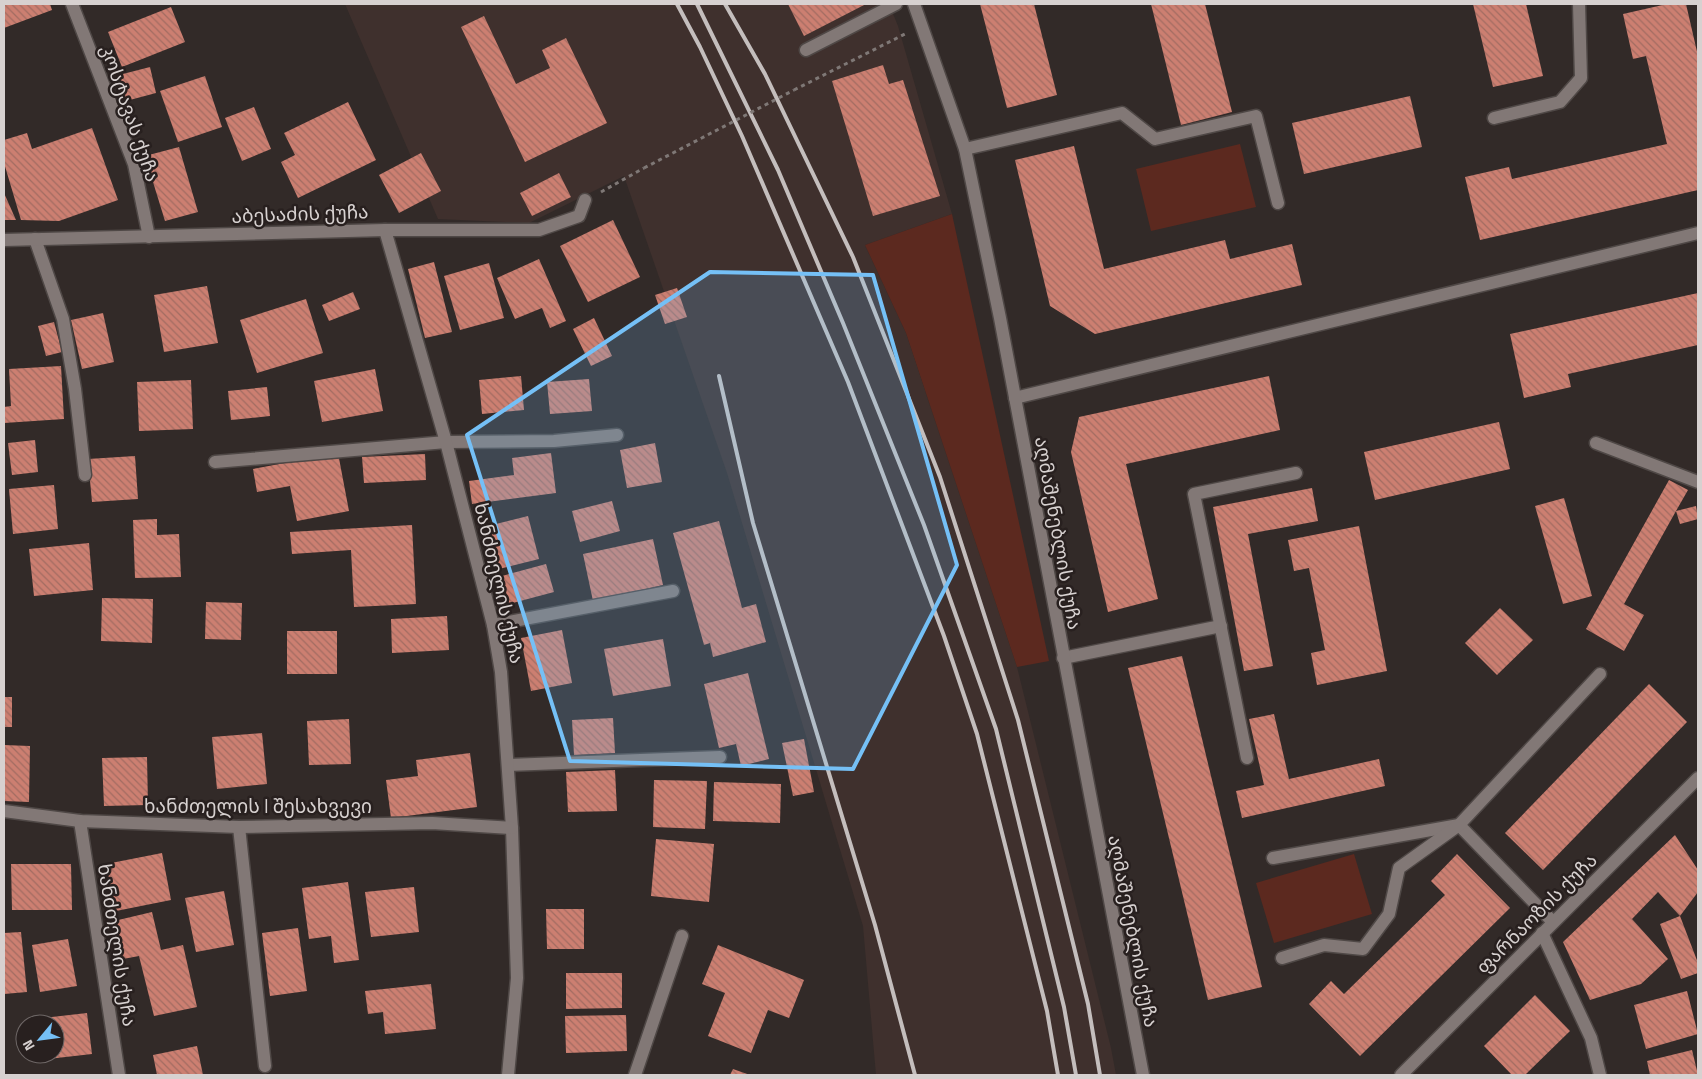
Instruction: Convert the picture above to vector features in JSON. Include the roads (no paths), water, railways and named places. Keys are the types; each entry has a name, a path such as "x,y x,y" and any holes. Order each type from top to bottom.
{"street":[{"name":"კოსტავას ქუჩა","path":"72,4 134,164 149,236"},
{"path":"806,50 896,4"},
{"name":"აღმაშენებლის ქუჩა","path":"914,4 965,149 1015,398 1143,1075"},
{"path":"1494,118 1560,102 1581,78 1579,4"},
{"path":"965,149 1122,113 1155,139 1256,116 1278,203"},
{"name":"აბესაძის ქუჩა","path":"4,240 385,230 539,230 579,216 585,200"},
{"name":"ხანძთელის ქუჩა","path":"385,230 446,442 494,625 501,672 512,828 517,978 508,1075"},
{"path":"1015,398 1698,233"},
{"path":"35,239 63,319 75,389 85,475"},
{"path":"215,462 446,442 554,440 617,435"},
{"path":"1596,443 1698,482"},
{"path":"1247,758 1194,494 1296,473"},
{"path":"494,625 673,591"},
{"path":"1063,658 1221,626"},
{"path":"1282,958 1324,945 1363,949 1389,914 1399,868 1459,825 1600,674"},
{"path":"508,765 720,757"},
{"name":"ფარნაოზის ქუჩა","path":"1401,1075 1698,778"},
{"name":"ხანძთელის I შესახვევი","path":"4,811 80,821 239,827 432,823 512,828"},
{"name":"ხანძთელის ქუჩა","path":"80,821 119,1075"},
{"path":"1273,858 1459,825"},
{"path":"1459,825 1553,922"},
{"path":"239,827 265,1066"},
{"path":"1542,933 1591,1038 1600,1075"},
{"path":"635,1075 682,936"}],"railway":[{"path":"677,4 700,47 742,136 848,382 944,636 977,734 1047,1011 1058,1075"},
{"path":"697,4 778,170 843,323 924,525 996,729 1064,1007 1076,1075"},
{"path":"725,4 765,74 853,257 940,477 1018,720 1088,1004 1100,1075"},
{"path":"719,376 753,523 875,925 915,1075"}]}
